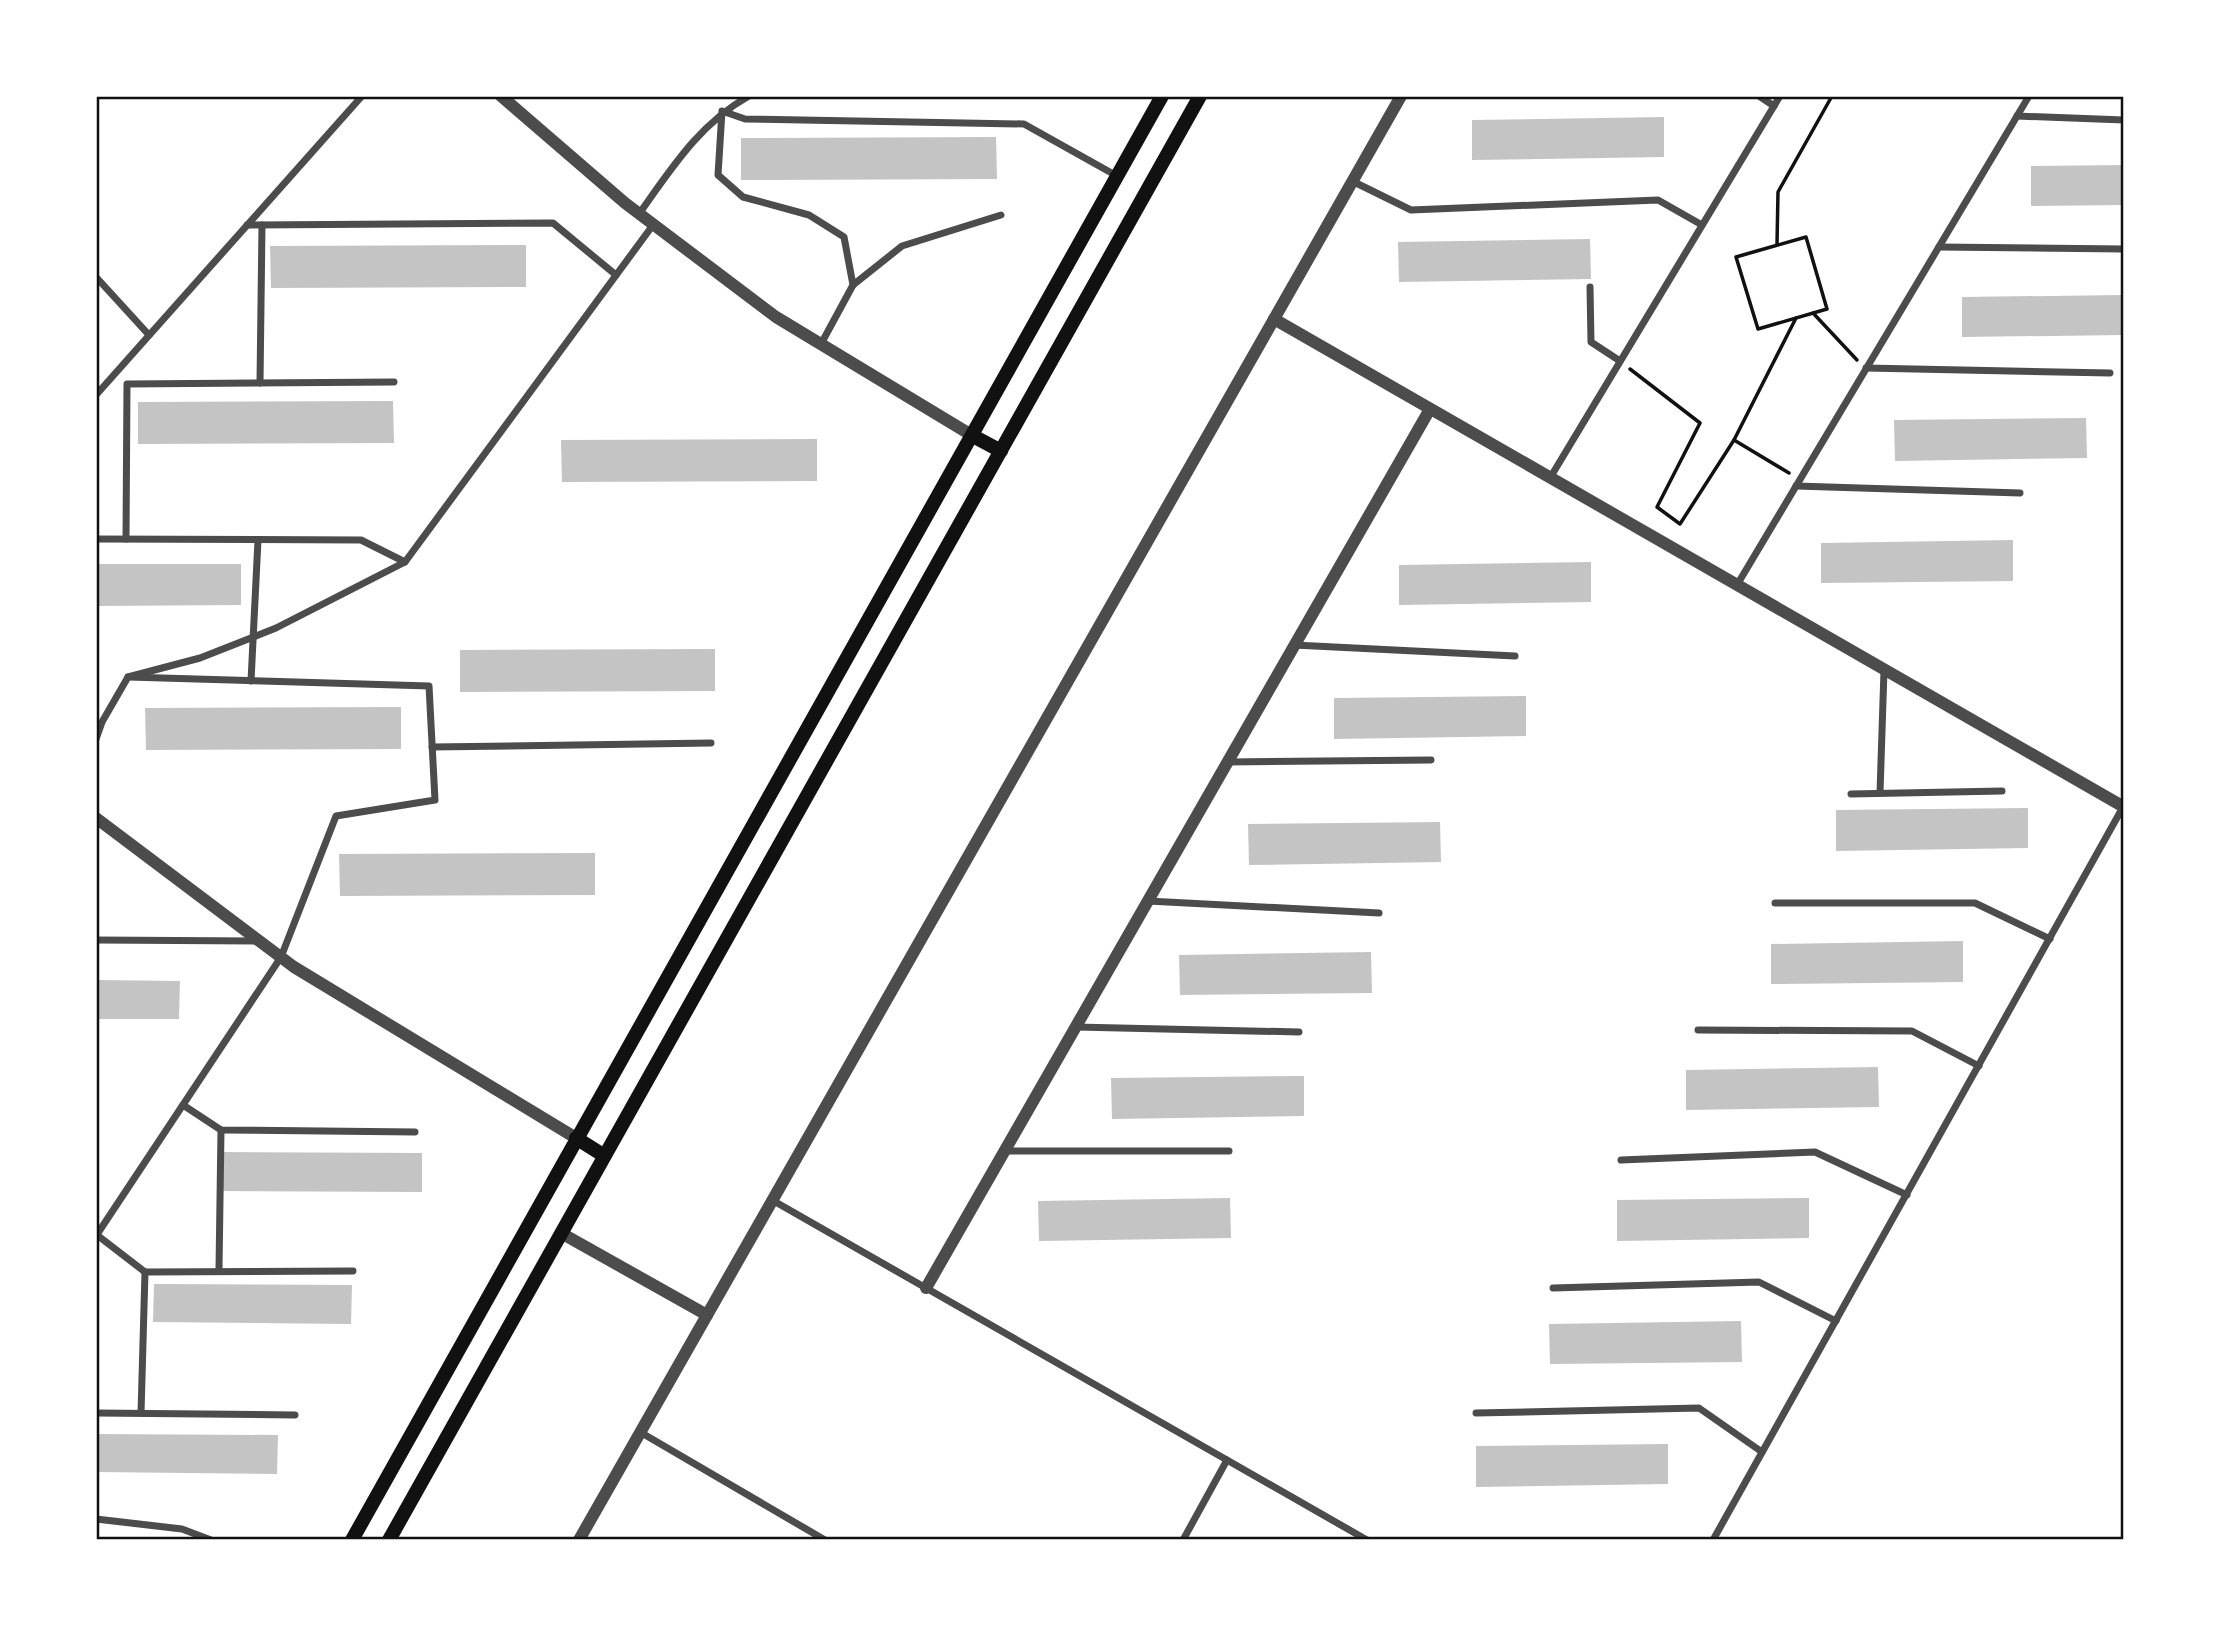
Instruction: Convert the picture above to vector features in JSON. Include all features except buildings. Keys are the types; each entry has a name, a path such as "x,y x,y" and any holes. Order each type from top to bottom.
{"main road":[{"path":"352,1540 1162,96"},
{"path":"389,1540 1200,96"},
{"path":"973,436 1001,452"},
{"path":"576,1138 603,1155"}],"street":[{"path":"96,394 362,96"},
{"path":"501,96 639,214 776,317 973,436"},
{"path":"639,214 679,157 722,111 749,96"},
{"path":"579,1540 1401,96"},
{"path":"1759,96 1774,106"},
{"path":"1550,478 1780,96"},
{"path":"1737,585 2029,96"},
{"path":"722,111 745,119 1024,124 1117,176"},
{"path":"722,111 718,175 743,198 809,215 844,237 853,285"},
{"path":"2017,116 2124,120"},
{"path":"1352,181 1411,210 1658,201 1702,225"},
{"path":"821,344 853,285 902,246 1000,215"},
{"path":"247,225 553,223 616,275"},
{"path":"260,383 262,225"},
{"path":"96,739 102,722 128,677 200,658 253,636 362,586 405,562 653,225"},
{"path":"1939,247 2124,249"},
{"path":"96,276 149,335"},
{"path":"1590,287 1591,342 1620,361"},
{"path":"1274,319 2124,807 1713,1540"},
{"path":"1866,368 2110,373"},
{"path":"126,539 127,384 394,382"},
{"path":"926,1288 1430,409"},
{"path":"1798,483 2020,493"},
{"path":"96,539 360,540 405,562"},
{"path":"251,681 258,540"},
{"path":"1294,645 1515,656"},
{"path":"1880,793 1884,670"},
{"path":"128,677 429,686 435,800 335,816 281,957 97,1236 145,1272 219,1269 353,1271"},
{"path":"432,747 711,743"},
{"path":"1227,762 1431,760"},
{"path":"1851,794 2002,791"},
{"path":"96,818 281,957 576,1138"},
{"path":"1148,901 1379,913"},
{"path":"1775,903 1975,903 2050,939"},
{"path":"96,940 259,941"},
{"path":"1075,1027 1299,1032"},
{"path":"1698,1030 1912,1031 1979,1066"},
{"path":"183,1105 221,1130 415,1132"},
{"path":"219,1269 221,1130"},
{"path":"1004,1151 1229,1151"},
{"path":"1621,1160 1815,1152 1907,1195"},
{"path":"772,1200 1367,1540"},
{"path":"561,1233 707,1315"},
{"path":"141,1413 145,1272"},
{"path":"1553,1288 1759,1282 1836,1321"},
{"path":"1476,1413 1699,1408 1762,1452"},
{"path":"96,1413 295,1415"},
{"path":"640,1433 825,1540"},
{"path":"1183,1540 1227,1460"},
{"path":"96,1519 182,1530 211,1540"}],"path":[{"path":"1777,245 1778,192 1832,96"},
{"path":"1806,237 1827,309 1813,313 1758,329 1736,257 1806,237"},
{"path":"1813,313 1830,334 1866,368"},
{"path":"1620,361 1700,423 1657,508 1680,524 1734,440 1796,318"},
{"path":"1734,440 1798,483"}]}
